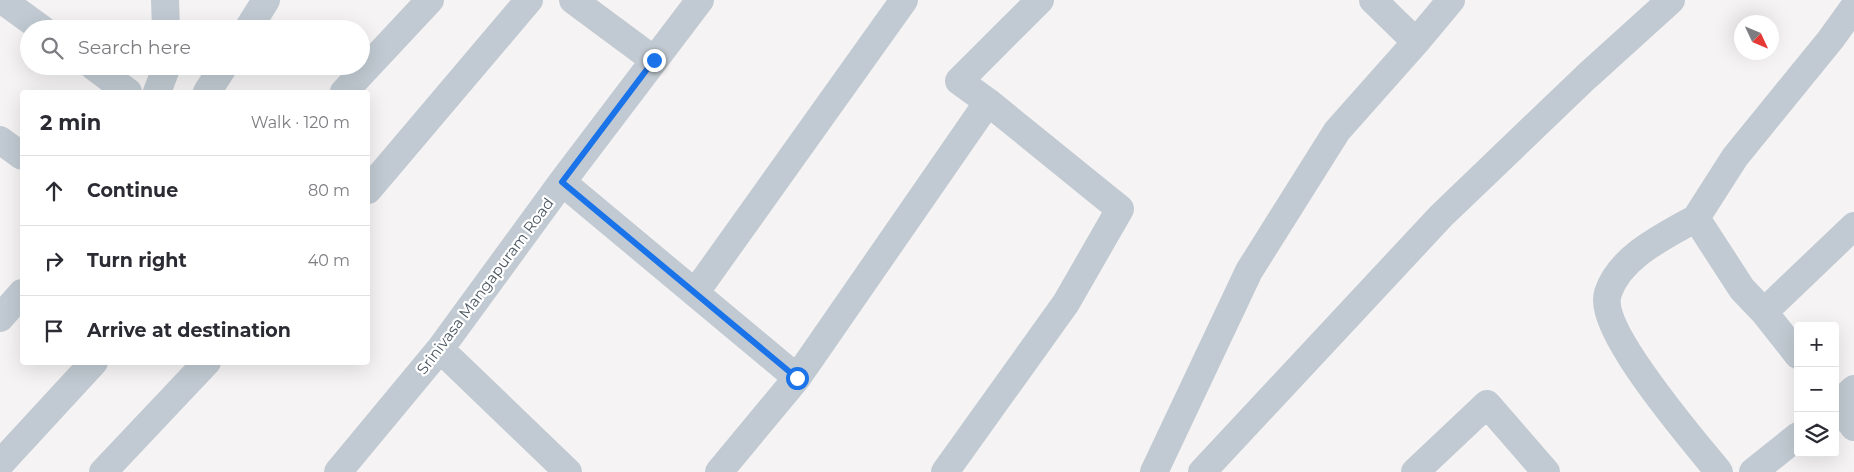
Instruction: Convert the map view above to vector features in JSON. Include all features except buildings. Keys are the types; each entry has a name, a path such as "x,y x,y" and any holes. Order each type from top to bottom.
{"street":[{"path":"2,0 30,20"},
{"path":"165,0 166,20"},
{"path":"254,20 266,0"},
{"path":"370,64 430,0"},
{"path":"370,188 529,0"},
{"path":"573,0 654,60"},
{"name":"Srinivasa Mangapuram Road","path":"338,472 440,349 562,182 700,0"},
{"path":"696,293 904,0"},
{"path":"945,472 1066,303 1120,209 988,102 959,81 1040,0"},
{"path":"1373,0 1416,42"},
{"path":"1154,472 1249,271 1337,131 1451,0"},
{"path":"1202,472 1441,216 1586,77 1672,0"},
{"path":"1719,472 1626,351 1608,314 1607,294 1618,273 1646,248 1696,218 1735,157 1832,39 1854,7"},
{"path":"105,75 125,90"},
{"path":"158,90 164,75"},
{"path":"208,90 218,75"},
{"path":"346,90 360,75"},
{"path":"719,472 797,378 988,102"},
{"path":"562,182 797,378"},
{"path":"1696,218 1742,289 1764,312 1794,350"},
{"path":"1764,312 1854,226"},
{"path":"0,318 20,295"},
{"path":"440,349 568,472"},
{"path":"0,464 91,365"},
{"path":"103,472 204,365"},
{"path":"1840,401 1854,427"},
{"path":"1415,472 1488,404 1546,472"},
{"path":"1753,472 1794,439"}],"route":[{"path":"654,60 562,182 797,378"}]}
